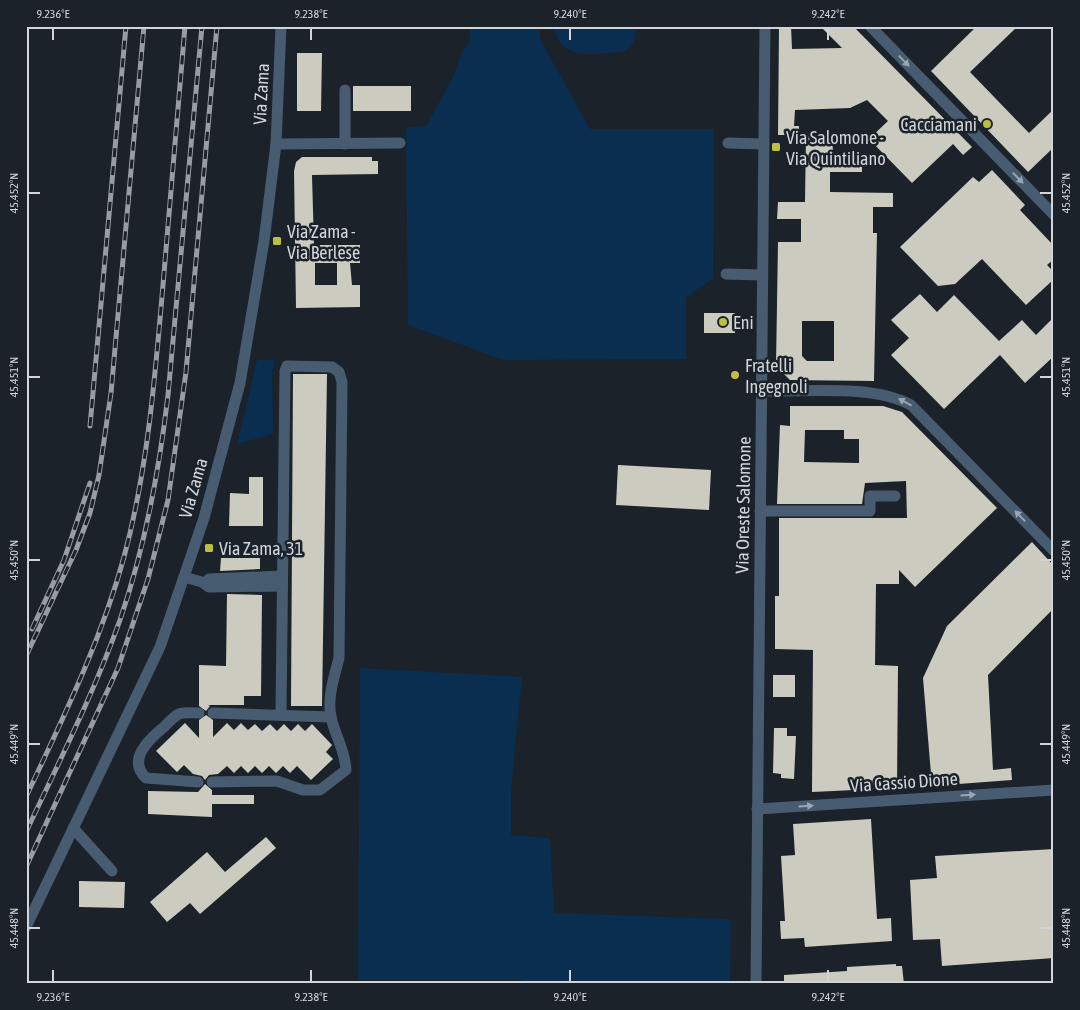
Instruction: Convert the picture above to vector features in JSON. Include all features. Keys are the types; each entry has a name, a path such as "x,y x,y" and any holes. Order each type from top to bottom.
{"street":[{"name":"Via Zama","path":"26,927 160,648 204,518 240,383 264,241 276,144 281,26"},
{"name":"Via Oreste Salomone","path":"756,984 765,26"},
{"path":"870,26 1054,215"},
{"path":"345,144 346,90"},
{"path":"276,144 400,143"},
{"path":"728,143 764,144"},
{"path":"726,274 762,275"},
{"path":"212,782 277,781 303,790 320,790 346,770 346,754 331,716 329,696 339,658 342,382 339,372 332,367 287,366 285,371 281,713"},
{"path":"761,391 871,392 894,397 911,405 1054,551"},
{"path":"760,511 870,511 870,496 895,496"},
{"path":"184,577 202,582 210,579 282,581"},
{"path":"198,782 146,778 140,773 137,764 148,740 177,715 199,713"},
{"path":"213,713 281,713 318,718 331,716"},
{"name":"Via Cassio Dione","path":"757,809 1054,790"},
{"path":"73,828 112,871"}],"shaded area":[{"path":"470,26 540,26 540,39 590,129 714,129 713,279 686,297 686,359 503,360 408,325 406,127 426,126 453,77 462,52 470,42"},
{"path":"554,26 637,26 634,41 626,51 604,54 581,54 563,46 557,38"},
{"path":"257,360 275,360 272,374 273,434 237,444"},
{"path":"360,668 522,677 511,790 511,835 550,838 554,913 731,919 730,984 524,984 524,980 358,980"}],"building":[{"path":"779,26 791,26 792,49 842,48 820,26 853,26 972,147 963,155 953,144 912,183 869,139 888,121 867,100 850,108 795,110 794,126 799,126 799,135 778,135"},
{"path":"977,26 1018,26 970,72 1029,133 1054,109 1054,147 1028,172 931,71"},
{"path":"297,53 322,53 321,111 297,111"},
{"path":"353,86 411,86 411,111 353,111"},
{"path":"806,135 832,135 833,153 862,153 862,172 830,172 830,192 893,193 893,207 873,207 873,233 877,233 874,381 790,380 776,366 778,242 801,242 801,219 777,219 778,202 805,202","holes":["802,321 834,321 834,361 807,361 802,356"]},
{"path":"302,157 372,157 372,161 378,161 378,174 312,175 314,245 360,245 360,263 350,263 352,285 360,285 360,307 296,308 294,171 296,162","holes":["315,263 337,263 337,285 315,285"]},
{"path":"992,170 1025,205 1020,210 1054,246 1054,259 1047,265 1054,272 1054,279 1026,305 982,259 955,284 938,286 900,247 973,177 979,182"},
{"path":"920,294 937,312 954,295 999,341 1022,320 1036,335 1054,317 1054,356 1025,383 1000,355 944,409 891,355 909,338 891,320"},
{"path":"704,313 735,313 735,333 704,333"},
{"path":"293,374 327,374 322,706 291,706"},
{"path":"790,406 883,406 902,412 997,508 915,587 899,570 899,584 876,584 875,665 898,666 897,788 812,792 813,650 775,649 775,596 779,596 779,518 907,518 906,481 865,483 862,504 777,504 780,425 790,426","holes":["805,430 844,430 844,439 859,439 859,463 804,462"]},
{"path":"618,465 711,470 709,510 616,505"},
{"path":"249,477 263,477 263,526 229,526 230,493 249,494"},
{"path":"1032,542 1054,566 1054,608 988,675 993,770 1011,768 1012,780 932,786 923,678 947,626"},
{"path":"221,558 260,558 260,569 220,571"},
{"path":"227,594 262,595 261,696 244,696 244,705 208,705 210,706 206,711 199,706 199,665 226,666"},
{"path":"773,675 795,675 795,697 773,697"},
{"path":"206,715 213,720 213,737 227,723 234,730 241,723 248,730 255,724 262,731 270,724 277,731 284,724 291,731 298,724 305,731 312,724 332,745 326,752 333,759 311,780 297,766 290,773 283,766 276,773 269,766 262,773 255,766 248,773 241,766 234,773 227,766 218,774 209,775 205,780 202,776 193,774 184,765 177,772 156,751 185,723 199,738 199,720"},
{"path":"774,728 787,728 787,736 796,736 794,779 781,778 781,774 773,773"},
{"path":"205,784 212,790 212,795 254,795 254,804 212,804 212,817 148,814 148,791 198,792"},
{"path":"871,819 877,919 891,918 892,941 805,947 804,938 781,939 780,921 785,921 781,856 795,855 793,824"},
{"path":"266,837 276,848 200,914 190,903 167,922 150,902 207,852 225,872"},
{"path":"1054,849 1054,958 942,966 940,939 913,940 910,880 937,878 935,856"},
{"path":"79,881 125,882 124,908 79,907"},
{"path":"896,964 896,966 902,966 904,984 784,984 784,975 847,971 847,967"}],"railway":[{"path":"90,426 126,26"},
{"path":"26,656 76,550 90,513 99,475 111,393 144,26"},
{"path":"26,797 93,649 124,557 139,490 150,422 185,26"},
{"path":"26,832 76,727 110,647 129,593 144,537 160,452 168,395 202,26"},
{"path":"26,867 118,668 148,579 168,500 186,372 217,26"},
{"path":"32,629 64,560 90,483"}],"place":[{"name":"Cacciamani","path":"987,124"},
{"name":"Via Salomone - Via Quintiliano","path":"776,147"},
{"name":"Via Zama - Via Berlese","path":"277,241"},
{"name":"Eni","path":"723,322"},
{"name":"Fratelli Ingegnoli","path":"735,375"},
{"name":"Via Zama, 31","path":"209,548"}]}
